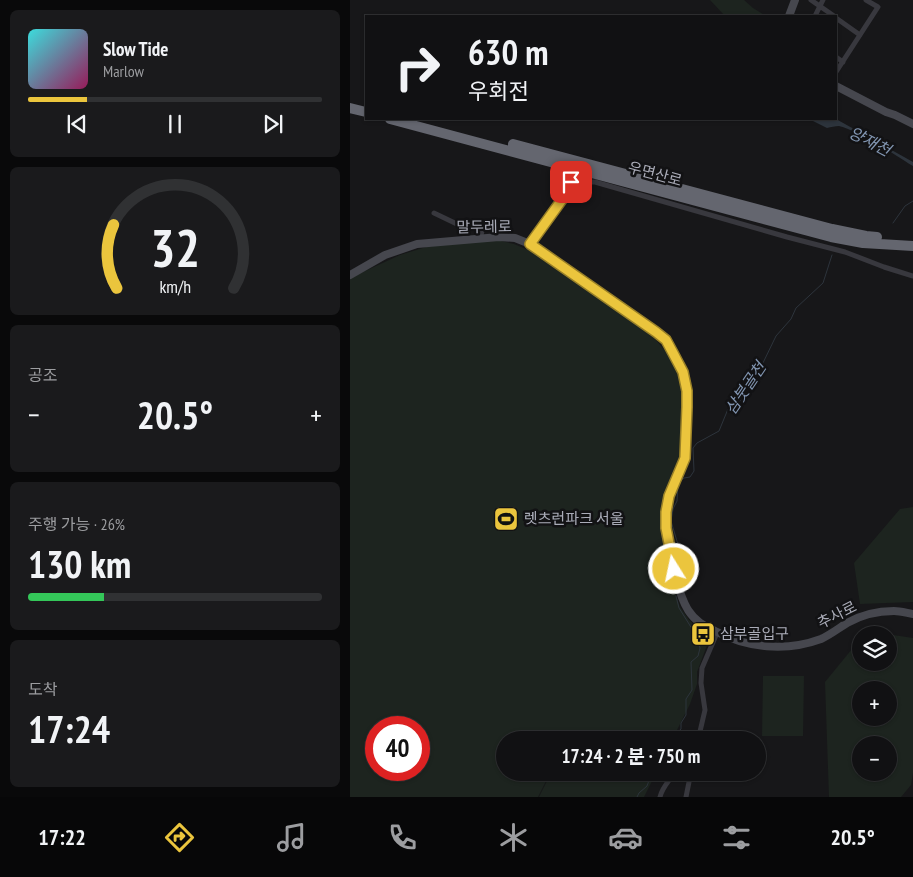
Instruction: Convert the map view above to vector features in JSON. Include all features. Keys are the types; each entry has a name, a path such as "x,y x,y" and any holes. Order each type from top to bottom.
{"highway":[{"path":"350,101 365,105"},
{"path":"350,108 365,112"},
{"name":"우면산로","path":"394,120 831,236 863,243 913,246"},
{"name":"우면산로","path":"421,120 832,229 866,236 913,240"}],"street":[{"path":"789,15 794,0"},
{"path":"811,0 832,15"},
{"path":"816,15 823,0"},
{"path":"837,71 878,8 866,0"},
{"path":"837,18 860,35"},
{"path":"837,58 843,62"},
{"path":"837,87 913,124"},
{"path":"886,112 893,120 913,130"},
{"path":"530,244 569,190 571,182 595,182 845,252 884,268 913,276"},
{"path":"434,213 459,225 483,228 480,238"},
{"name":"말두레로","path":"350,275 385,255 417,244 480,238 515,238 530,244 666,340 683,372 687,391 686,450 669,496 666,528 679,588 685,605 700,624 716,632"},
{"name":"추사로","path":"716,632 735,641 759,646 791,646 822,638 863,615 895,611 913,614"},
{"path":"700,731 705,710 701,673 716,632"},
{"path":"660,797 669,781"},
{"path":"686,797 690,781"}],"shaded area":[{"path":"710,0 744,0 764,15 724,15"},
{"path":"811,120 837,120 913,162 913,166 848,129 839,126 827,128"},
{"name":"렛츠런파크 서울","path":"492,239 514,244 540,255 655,339 668,354 680,380 684,404 681,456 663,510 662,527 670,558 675,592 680,607 689,620 709,640 697,672 697,684 690,704 676,731 496,731 496,781 546,781 538,797 350,797 350,278 400,255 426,247"},
{"path":"913,507 913,602 860,604 854,563 900,509"},
{"path":"897,636 913,638 913,773 911,785 901,797 829,797 825,682 852,649 852,671 897,671"},
{"path":"763,676 804,676 803,736 766,736 766,731 762,731"},
{"path":"547,781 652,781 644,797 539,797"}],"waterway":[{"name":"삼붓골천","path":"893,223 905,206 913,201"},
{"name":"삼붓골천","path":"683,576 679,548 671,521 673,509 677,501 678,483 684,478 690,477 694,471 693,448 697,443 719,431 728,409 741,400 752,377 761,367 776,336 791,319 796,308 823,283 832,255"},
{"name":"삼붓골천","path":"676,596 679,608 694,632 700,648 698,656 691,662 692,690 686,699 686,715 679,731"},
{"name":"삼붓골천","path":"637,797 647,786 649,781"}],"place":[{"name":"렛츠런파크 서울","path":"506,519"},
{"name":"삼부골입구","path":"703,634"}],"route":[{"path":"571,182 569,190 530,244 666,340 683,372 687,391 686,450 685,458 669,496 666,512 666,528 674,569"}],"water label":[{"name":"양재천","path":"870,141"}]}
